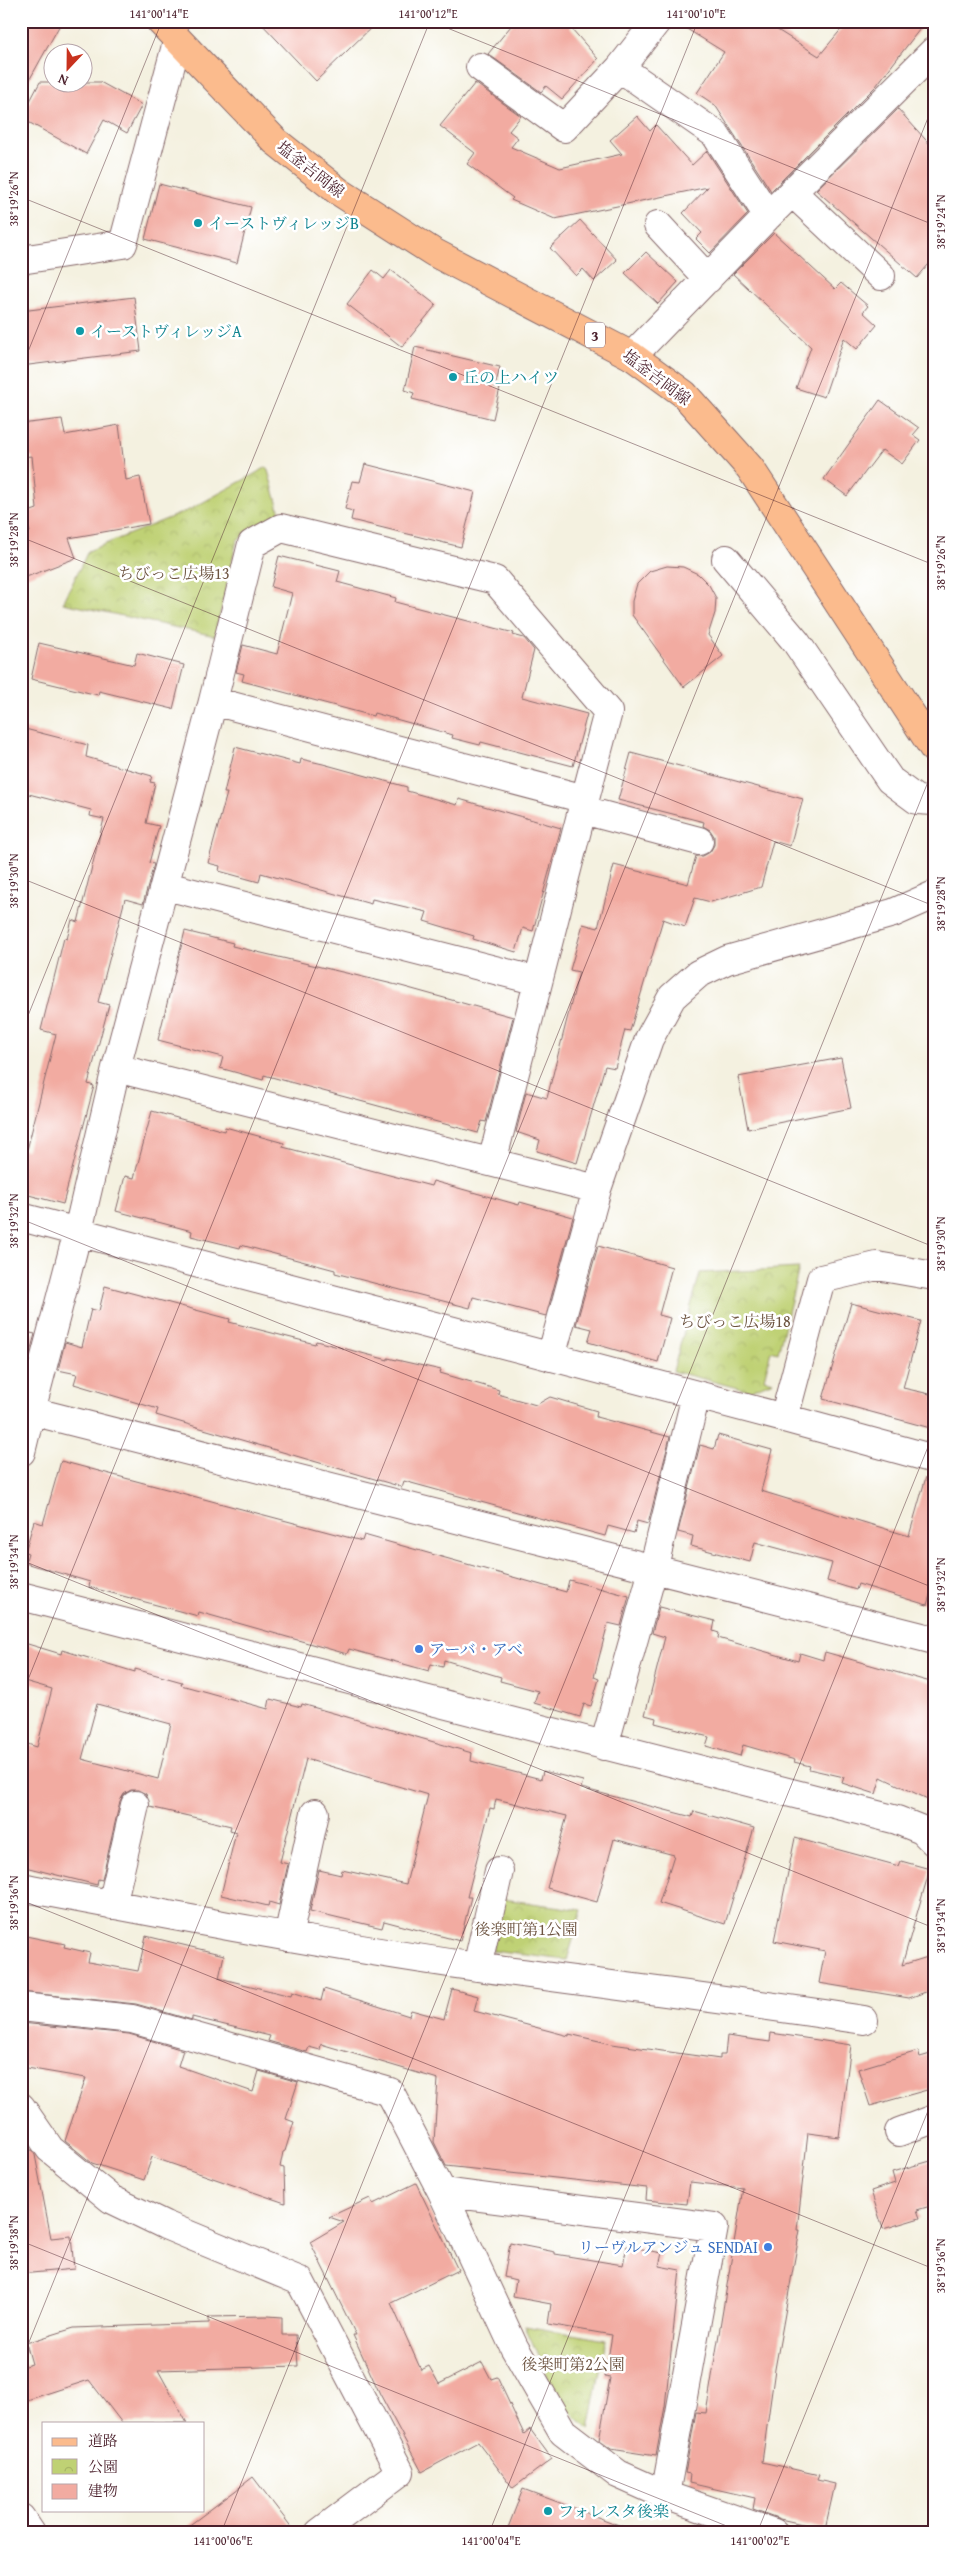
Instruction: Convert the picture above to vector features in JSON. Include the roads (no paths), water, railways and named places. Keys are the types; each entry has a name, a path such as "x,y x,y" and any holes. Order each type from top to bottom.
{"main road":[{"name":"塩釜吉岡線","path":"160,21 177,42 275,141 338,191 433,252 632,356 684,394 750,468 934,749"}],"street":[{"path":"480,68 564,128 620,68 657,21"},
{"path":"21,260 123,244 177,42"},
{"path":"632,356 768,216 934,51"},
{"path":"620,68 715,134 768,216"},
{"path":"792,192 881,276"},
{"path":"658,225 708,279"},
{"path":"21,1452 26,1410 78,1231 116,1068 166,886 252,544 281,528 495,580 608,712 492,1162"},
{"path":"726,559 796,642 890,780 917,800 934,801"},
{"path":"213,701 584,805 699,841"},
{"path":"166,886 538,981"},
{"path":"551,1357 597,1189 649,1039 672,997 698,974 727,960 893,913 934,895"},
{"path":"116,1068 597,1189"},
{"path":"21,1217 934,1459"},
{"path":"784,1418 821,1279 877,1266 934,1276"},
{"path":"604,1746 653,1570 696,1395"},
{"path":"26,1410 934,1640"},
{"path":"21,1596 897,1820 922,1830 934,1842"},
{"path":"112,1904 135,1805"},
{"path":"288,1937 315,1813"},
{"path":"477,1967 499,1871"},
{"path":"21,1887 288,1937 477,1967 726,1999 864,2020"},
{"path":"21,2007 132,2019 390,2092 442,2192 514,2347 563,2432 618,2474 739,2527 774,2533"},
{"path":"21,2107 50,2149 111,2199 165,2225 300,2282 400,2472 319,2533"},
{"path":"899,2132 934,2120"},
{"path":"442,2192 714,2227 665,2495"},
{"path":"21,2518 31,2533"}],"place":[{"name":"イーストヴィレッジB","path":"198,223"},
{"name":"イーストヴィレッジA","path":"80,331"},
{"name":"丘の上ハイツ","path":"453,377"},
{"name":"アーバ・アベ","path":"419,1649"},
{"name":"リーヴルアンジュ SENDAI","path":"768,2247"},
{"name":"フォレスタ後楽","path":"548,2511"}],"park label":[{"name":"ちびっこ広場13","path":"174,573"},
{"name":"ちびっこ広場18","path":"735,1321"},
{"name":"後楽町第1公園","path":"526,1929"},
{"name":"後楽町第2公園","path":"573,2364"}]}
